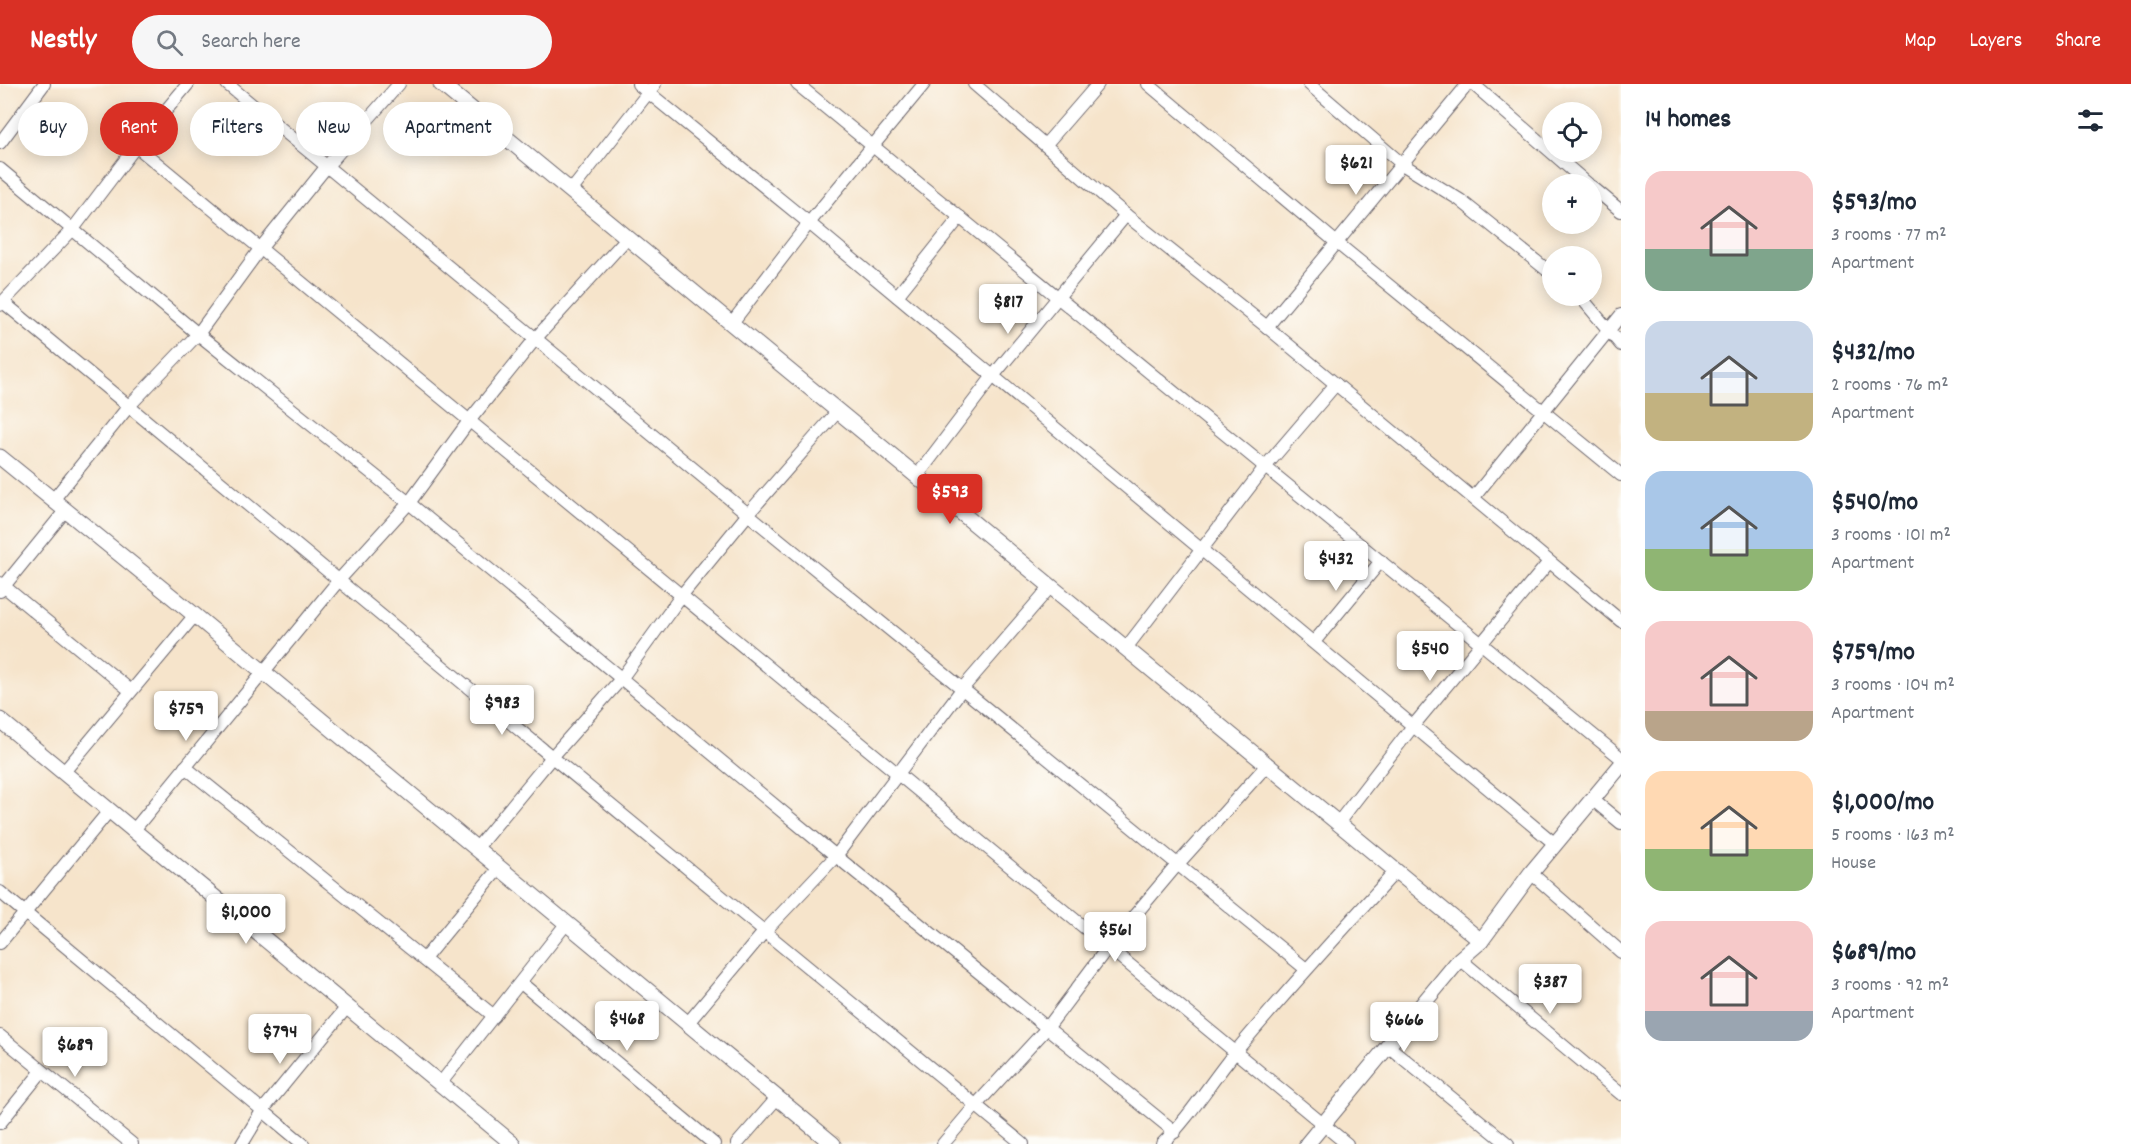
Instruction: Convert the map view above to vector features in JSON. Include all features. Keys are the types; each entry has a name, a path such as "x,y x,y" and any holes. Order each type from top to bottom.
{"street":[{"path":"0,143 44,84"},
{"path":"173,102 188,84"},
{"path":"226,84 747,514 1306,969"},
{"path":"53,500 129,406 198,334 260,249 327,166 399,84"},
{"path":"441,84 1481,941"},
{"path":"638,84 652,88 809,223 1556,844"},
{"path":"797,84 1621,758"},
{"path":"731,324 809,223 924,84"},
{"path":"974,84 1126,215 1267,327 1621,621"},
{"path":"1046,144 1098,84"},
{"path":"1148,84 1337,243 1621,475"},
{"path":"1309,84 1402,164 1460,200 1542,266"},
{"path":"1267,327 1468,84"},
{"path":"1473,84 1576,174"},
{"path":"571,191 652,88"},
{"path":"128,156 73,229 1,303 1023,1144"},
{"path":"148,156 1347,1144"},
{"path":"0,169 198,334 409,503 836,856 1175,1132"},
{"path":"1602,196 1621,211"},
{"path":"917,476 993,376 1126,215"},
{"path":"897,296 960,217"},
{"path":"133,831 339,580 409,503 469,421 536,338 627,238"},
{"path":"1588,306 1621,345"},
{"path":"1474,497 1621,315"},
{"path":"1126,648 1265,467 1336,384"},
{"path":"476,849 552,757 621,679 681,596 747,514 838,411"},
{"path":"0,457 195,615 262,673 833,1144"},
{"path":"65,511 1,587 131,691"},
{"path":"1314,642 1381,561"},
{"path":"1338,823 1413,726 1550,562"},
{"path":"687,1024 764,932 836,856 962,689 1051,586"},
{"path":"63,773 195,615"},
{"path":"0,720 513,1144"},
{"path":"943,1144 975,1105 1048,1027 1108,947 1177,865 1267,765"},
{"path":"1307,1144 1460,959 1481,941 1531,873 1621,765"},
{"path":"185,767 494,1016"},
{"path":"1592,799 1621,823"},
{"path":"0,943 109,811"},
{"path":"424,959 499,868"},
{"path":"1162,1144 1175,1132 1235,1052 1306,969 1396,871"},
{"path":"1531,873 1621,952"},
{"path":"0,892 303,1144"},
{"path":"440,1084 566,924"},
{"path":"1460,959 1621,1094"},
{"path":"520,983 714,1144"},
{"path":"242,1144 262,1111 347,1007"},
{"path":"0,1036 132,1144"},
{"path":"1388,1046 1508,1144"},
{"path":"0,1123 42,1071"},
{"path":"737,1144 777,1098"}]}
